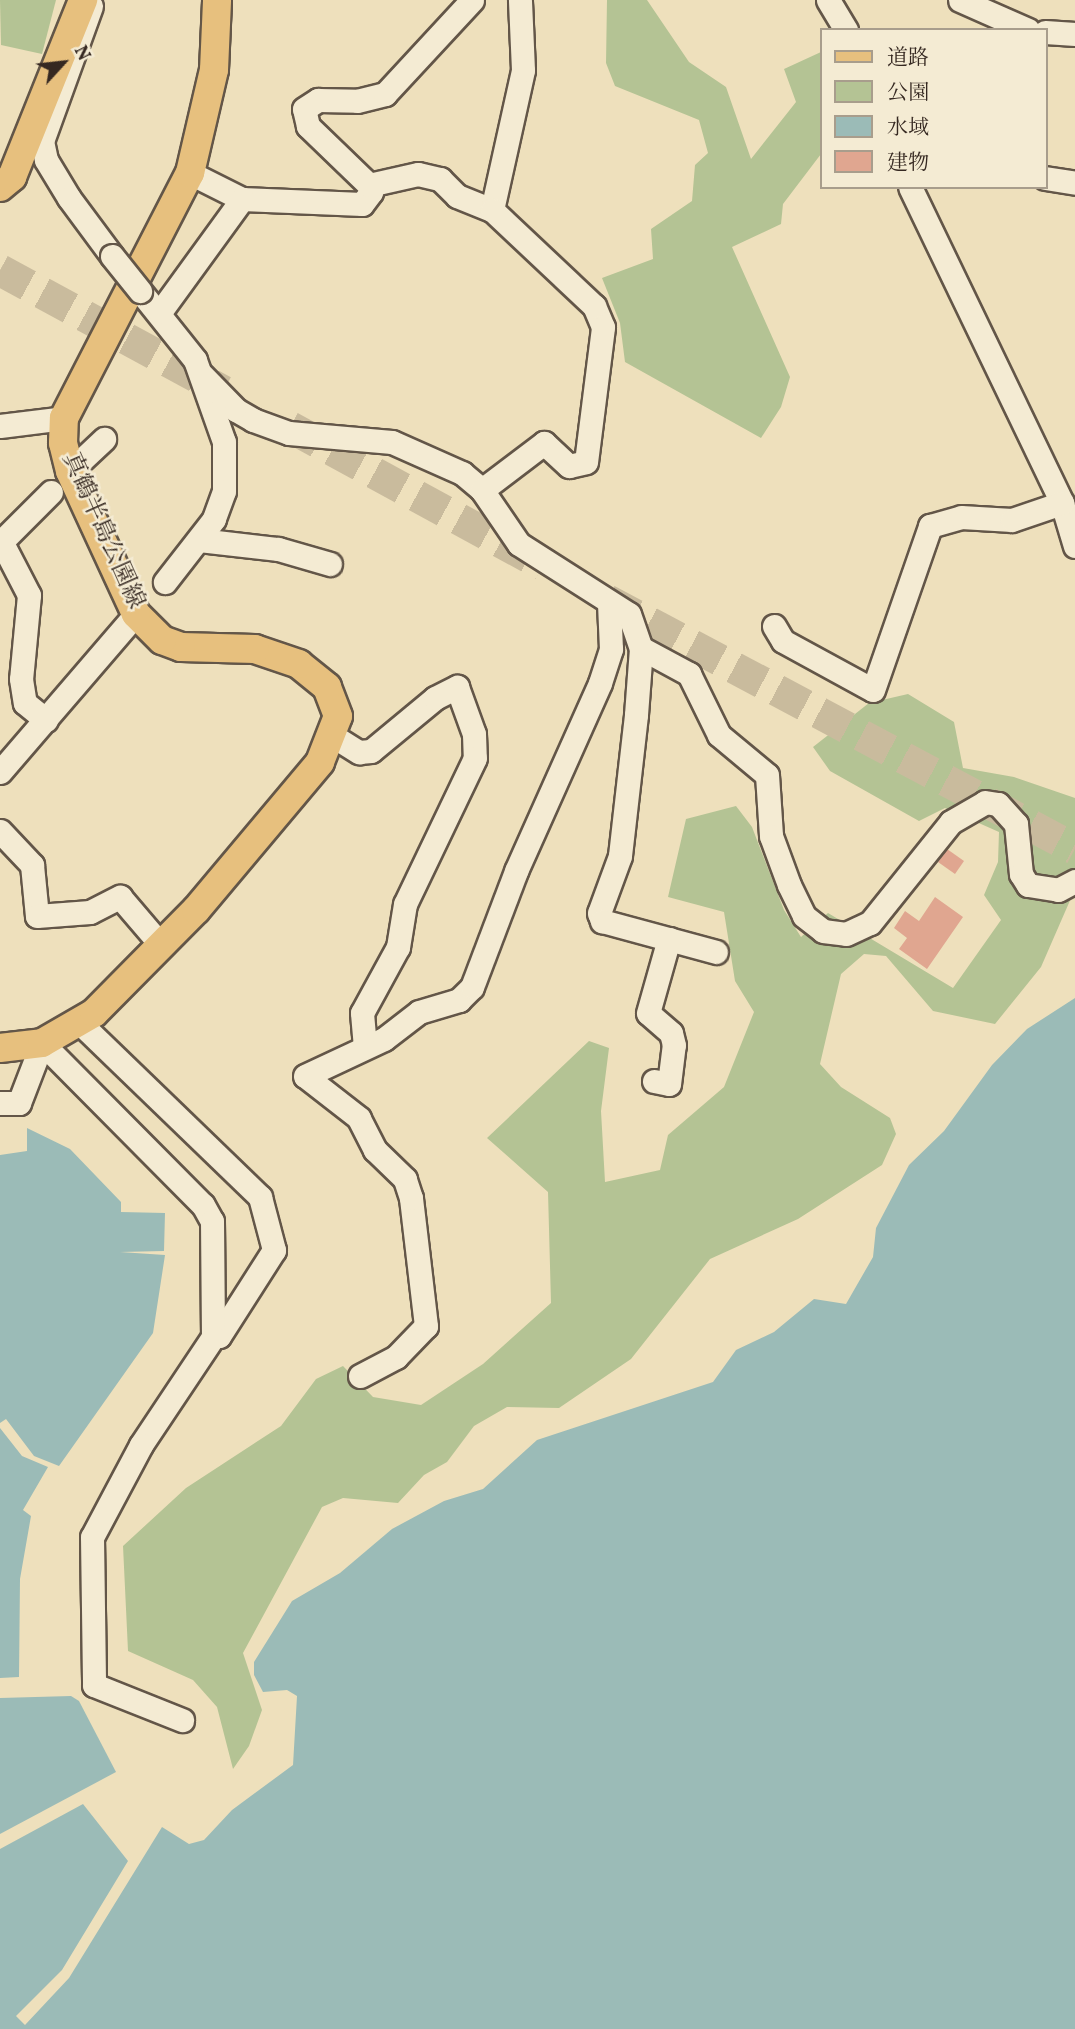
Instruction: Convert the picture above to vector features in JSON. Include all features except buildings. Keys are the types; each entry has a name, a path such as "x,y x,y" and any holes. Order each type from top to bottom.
{"main road":[{"path":"0,187 12,177 83,0"},
{"name":"真鶴半島公園線","path":"0,1048 42,1043 81,1024 161,946 320,762 333,736 338,716 333,699 299,664 255,649 181,647 162,640 136,614 70,471 64,418 191,173 214,70 217,0"}],"street":[{"path":"93,0 82,42 42,141 46,160 69,198 112,256 160,312 202,375 253,420 289,433 392,442 462,473 482,490 519,544 609,604 629,614 640,648 620,856 599,913 602,921 716,952"},
{"path":"369,185 308,126 304,109 318,100 357,101 385,94 472,0"},
{"path":"492,210 523,70 520,0"},
{"path":"828,0 845,28"},
{"path":"960,0 1023,28"},
{"path":"1047,33 1075,34"},
{"path":"191,173 242,199 354,206 367,200 369,185"},
{"path":"369,185 418,174 440,179 457,196 492,210 586,297 603,327 586,462 569,466 544,443 482,490"},
{"path":"1047,178 1075,183"},
{"path":"913,189 1062,503 1075,546"},
{"path":"160,312 242,199"},
{"path":"165,582 199,540 224,491 224,442 202,375"},
{"path":"0,426 64,418"},
{"path":"70,471 104,439"},
{"path":"46,720 25,703 21,679 29,595 1,541 51,492"},
{"path":"774,626 783,640 873,690 930,526 961,517 1012,520 1062,503"},
{"path":"199,540 278,549 330,564"},
{"path":"360,1376 396,1357 426,1326 428,1316 405,1179 374,1150 359,1118 305,1076 365,1046 419,1012 459,1000 472,987 516,871 600,683 611,649 609,604"},
{"path":"0,772 136,614"},
{"path":"640,648 689,674 719,735 766,775 771,836 804,916 823,931 846,934 870,923 951,822 985,803 998,804 1016,824 1021,874 1028,886 1058,890 1075,881"},
{"path":"333,736 359,752 371,751 435,698 457,687 474,734 475,758 405,904 398,947 362,1013 365,1046"},
{"path":"0,831 32,865 37,916 90,912 120,897 161,946"},
{"path":"654,1081 669,1084 674,1045 671,1033 648,1013 669,939"},
{"path":"81,1024 260,1197 274,1250 219,1336 213,1337"},
{"path":"0,1103 19,1103 42,1043 203,1205 212,1221 213,1337 141,1445 92,1537 94,1685 182,1720"}],"green space":[{"path":"0,0 56,0 42,54 1,45"},
{"path":"607,0 647,0 689,62 726,87 751,159 796,102 784,69 820,52 820,155 783,204 781,224 732,247 790,377 781,407 761,438 625,362 620,323 602,278 653,259 651,229 692,201 695,165 708,153 699,120 615,86 606,63"},
{"path":"908,694 954,722 963,768 1014,777 1075,798 1075,889 1041,967 995,1024 933,1011 886,956 864,954 841,974 820,1064 841,1087 890,1118 896,1134 882,1165 798,1219 710,1259 631,1359 559,1408 507,1407 474,1426 447,1462 424,1475 398,1503 343,1498 322,1507 243,1653 262,1710 249,1746 233,1769 217,1707 193,1680 128,1651 123,1546 186,1488 281,1426 316,1379 343,1366 373,1397 421,1405 483,1364 551,1303 548,1192 487,1138 589,1041 609,1048 601,1111 605,1182 660,1170 668,1135 724,1087 754,1012 735,981 724,912 668,897 686,819 736,806 752,827 784,910 801,937 828,913 953,988 1001,920 984,895 998,862 999,832 945,808 919,821 830,771 813,747 869,703"}],"water":[{"path":"1075,998 1075,2029 0,2029 0,1849 83,1804 128,1861 62,1970 16,2016 25,2025 69,1978 162,1827 189,1844 204,1840 232,1810 293,1765 297,1696 287,1690 263,1692 254,1675 254,1662 292,1601 340,1573 392,1529 444,1501 483,1489 537,1440 713,1382 736,1350 774,1332 814,1299 846,1304 873,1257 876,1228 909,1165 944,1131 992,1065 1027,1029"},
{"path":"27,1128 70,1149 121,1202 121,1212 165,1213 164,1251 120,1252 165,1255 153,1333 59,1466 34,1456 6,1419 0,1423 0,1155 27,1151"},
{"path":"0,1428 22,1456 48,1467 23,1510 31,1516 20,1579 19,1677 0,1678"},
{"path":"71,1696 79,1701 116,1772 0,1834 0,1698"}],"tunnel":[{"path":"0,270 223,391"},
{"path":"290,427 543,565"},
{"path":"607,600 1075,849"}]}
